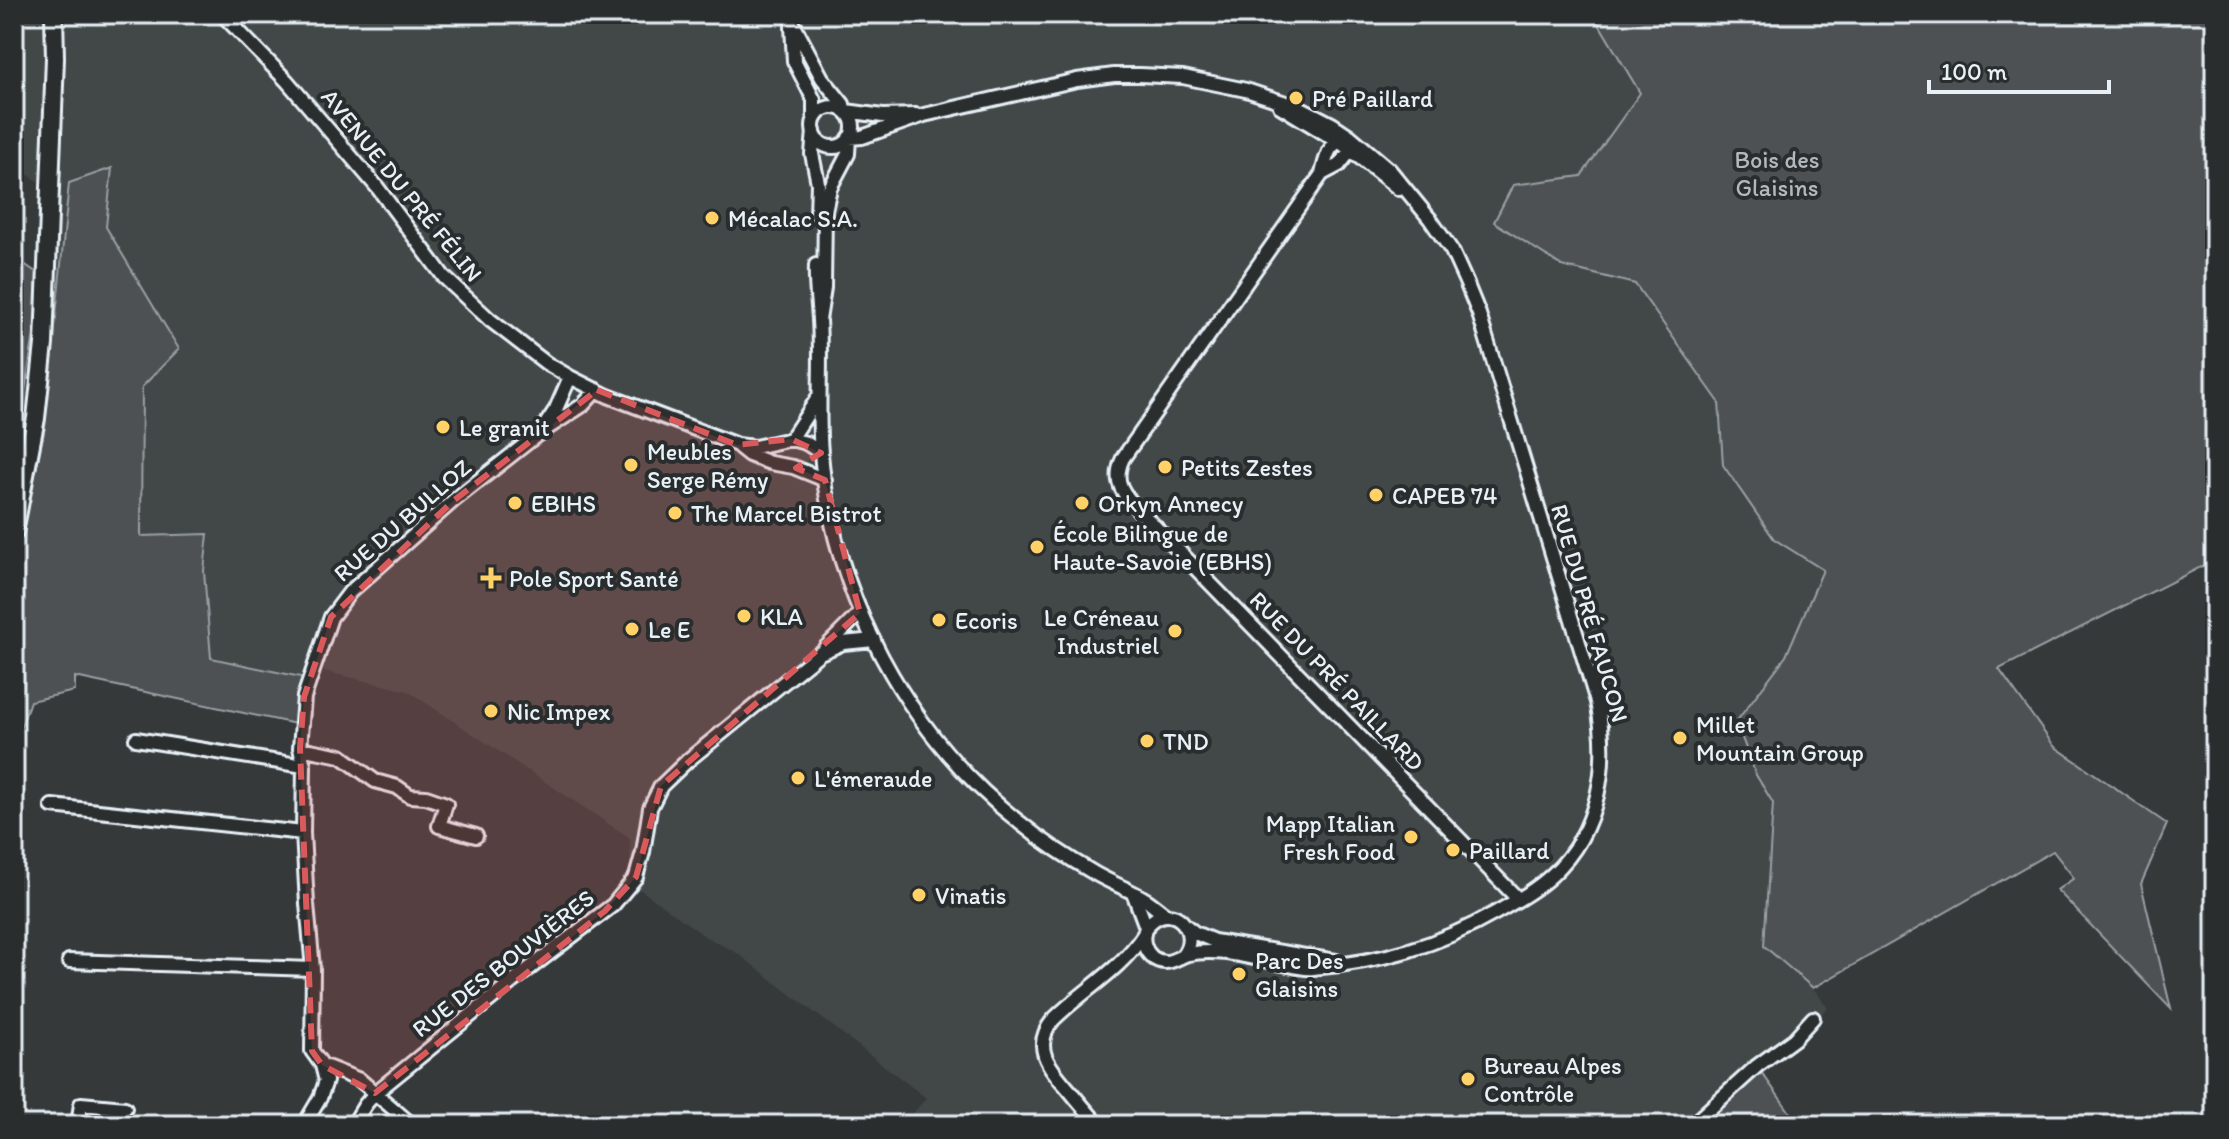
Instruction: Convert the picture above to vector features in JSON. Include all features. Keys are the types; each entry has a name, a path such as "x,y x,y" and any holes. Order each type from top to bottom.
{"main road":[{"path":"46,14 55,58"},
{"path":"14,532 36,418 44,344 54,14"}],"street":[{"name":"AVENUE DU PRÉ FÉLIN","path":"222,14 287,81 346,150 408,226 444,277 500,329 570,377 737,445 755,447 791,439"},
{"path":"790,18 822,78 843,104 853,127 848,154 830,188 825,211 824,288 819,320"},
{"path":"790,18 794,61 814,100 812,154 818,192 815,287 819,320 821,453 828,508 860,613 888,667 928,729 980,787 1030,830 1075,861 1150,902 1186,926 1190,941 1183,955 1168,962 1153,958 1117,967"},
{"name":"RUE DU PRÉ FAUCON","path":"849,138 862,137 924,115 1077,80 1114,75 1159,76 1200,79 1231,86 1271,99 1298,118 1346,142 1382,176 1413,199 1452,251 1479,314 1601,720 1603,764 1598,793 1588,822 1563,864 1546,880 1471,925 1412,951 1310,969 1213,951 1183,955"},
{"path":"845,111 829,107 820,112 814,126 819,140 828,146 840,146 849,138"},
{"name":"RUE DU PRÉ FAUCON","path":"845,111 883,116 924,115"},
{"name":"RUE DU PRÉ PAILLARD","path":"1346,142 1339,165 1322,174 1123,458 1118,482 1133,504 1518,899"},
{"name":"RUE DU BULLOZ","path":"537,435 556,409 570,377"},
{"name":"RUE DU BULLOZ","path":"304,1125 326,1081 322,1065 312,1051 313,969 303,833 304,766 300,748 304,697 331,617 350,592 453,501 537,435 583,405 597,390"},
{"path":"819,396 791,439 806,443 821,453"},
{"name":"AVENUE DU PRÉ FÉLIN","path":"737,445 749,455 825,480"},
{"path":"793,467 821,453"},
{"name":"RUE DES BOUVIÈRES","path":"353,1125 375,1093 613,905 636,877 650,808 661,786 687,761 820,653 860,613"},
{"name":"RUE DES BOUVIÈRES","path":"820,653 843,643 874,640"},
{"path":"136,739 304,766"},
{"path":"300,748 341,756 375,781 397,787 410,796 426,797 446,804 439,826 476,836"},
{"path":"52,806 303,833"},
{"path":"1134,895 1145,931 1145,948 1153,958"},
{"path":"1099,1125 1047,1063 1043,1039 1053,1020 1117,967 1135,948 1152,921 1167,915"},
{"name":"RUE DU PRÉ FAUCON","path":"1186,926 1214,941 1347,963"},
{"path":"69,961 313,969"},
{"path":"1692,1125 1757,1066 1794,1039 1813,1018"},
{"path":"322,1065 360,1080 412,1125"},
{"path":"78,1125 81,1104 125,1108"}],"highlighted area":[{"path":"597,390 737,445 791,439 821,453 796,468 825,480 860,613 661,786 636,877 605,911 375,1093 322,1065 312,1051 300,748 304,697 331,617 453,501"}],"shaded area":[{"path":"14,14 1402,14 1422,23 1430,14 1593,14 1640,92 1581,176 1513,185 1562,266 1635,284 1719,402 1724,465 1774,539 1824,570 1786,656 1737,722 1756,775 1773,803 1764,946 1813,988 1828,1008 1699,1125 903,1125 926,1098 737,953 706,937 635,886 631,896 630,838 408,691 315,669 301,677 211,658 204,571 207,534 141,536 142,387 179,349 106,227 112,169 69,183 45,427 23,532 14,529 14,459 43,277 50,189 14,166"}],"green space":[{"name":"Bois des Glaisins","path":"1593,14 2215,14 2215,560 1999,669 2054,746 2167,824 2141,884 2171,1009 2057,890 2074,878 2053,851 1813,988 1764,946 1773,803 1756,775 1736,722 1786,656 1823,570 1774,539 1723,465 1719,402 1635,284 1562,266 1494,222 1513,185 1581,176 1640,93"},
{"path":"112,168 106,227 179,349 142,387 141,536 208,534 204,571 211,658 301,677 296,724 75,677 75,691 30,701 14,747 14,529 23,532 45,427 69,183"},
{"path":"14,257 43,277 14,459"},
{"path":"1757,1066 1799,1125 1699,1125"}],"place":[{"name":"Pré Paillard","path":"1296,98"},
{"name":"Mécalac S.A.","path":"712,218"},
{"name":"Le granit","path":"443,427"},
{"name":"Meubles Serge Rémy","path":"631,465"},
{"name":"Petits Zestes","path":"1165,467"},
{"name":"CAPEB 74","path":"1376,495"},
{"name":"EBIHS","path":"515,503"},
{"name":"Orkyn Annecy","path":"1082,503"},
{"name":"The Marcel Bistrot","path":"675,513"},
{"name":"École Bilingue de Haute-Savoie (EBHS)","path":"1037,547"},
{"name":"Pole Sport Santé","path":"491,578"},
{"name":"KLA","path":"744,616"},
{"name":"Ecoris","path":"939,620"},
{"name":"Le E","path":"632,629"},
{"name":"Le Créneau Industriel","path":"1175,631"},
{"name":"Nic Impex","path":"491,711"},
{"name":"Millet Mountain Group","path":"1680,738"},
{"name":"TND","path":"1147,741"},
{"name":"L'émeraude","path":"798,778"},
{"name":"Mapp Italian Fresh Food","path":"1411,837"},
{"name":"Paillard","path":"1453,850"},
{"name":"Vinatis","path":"919,895"},
{"name":"Parc Des Glaisins","path":"1239,974"},
{"name":"Bureau Alpes Contrôle","path":"1468,1079"}]}
